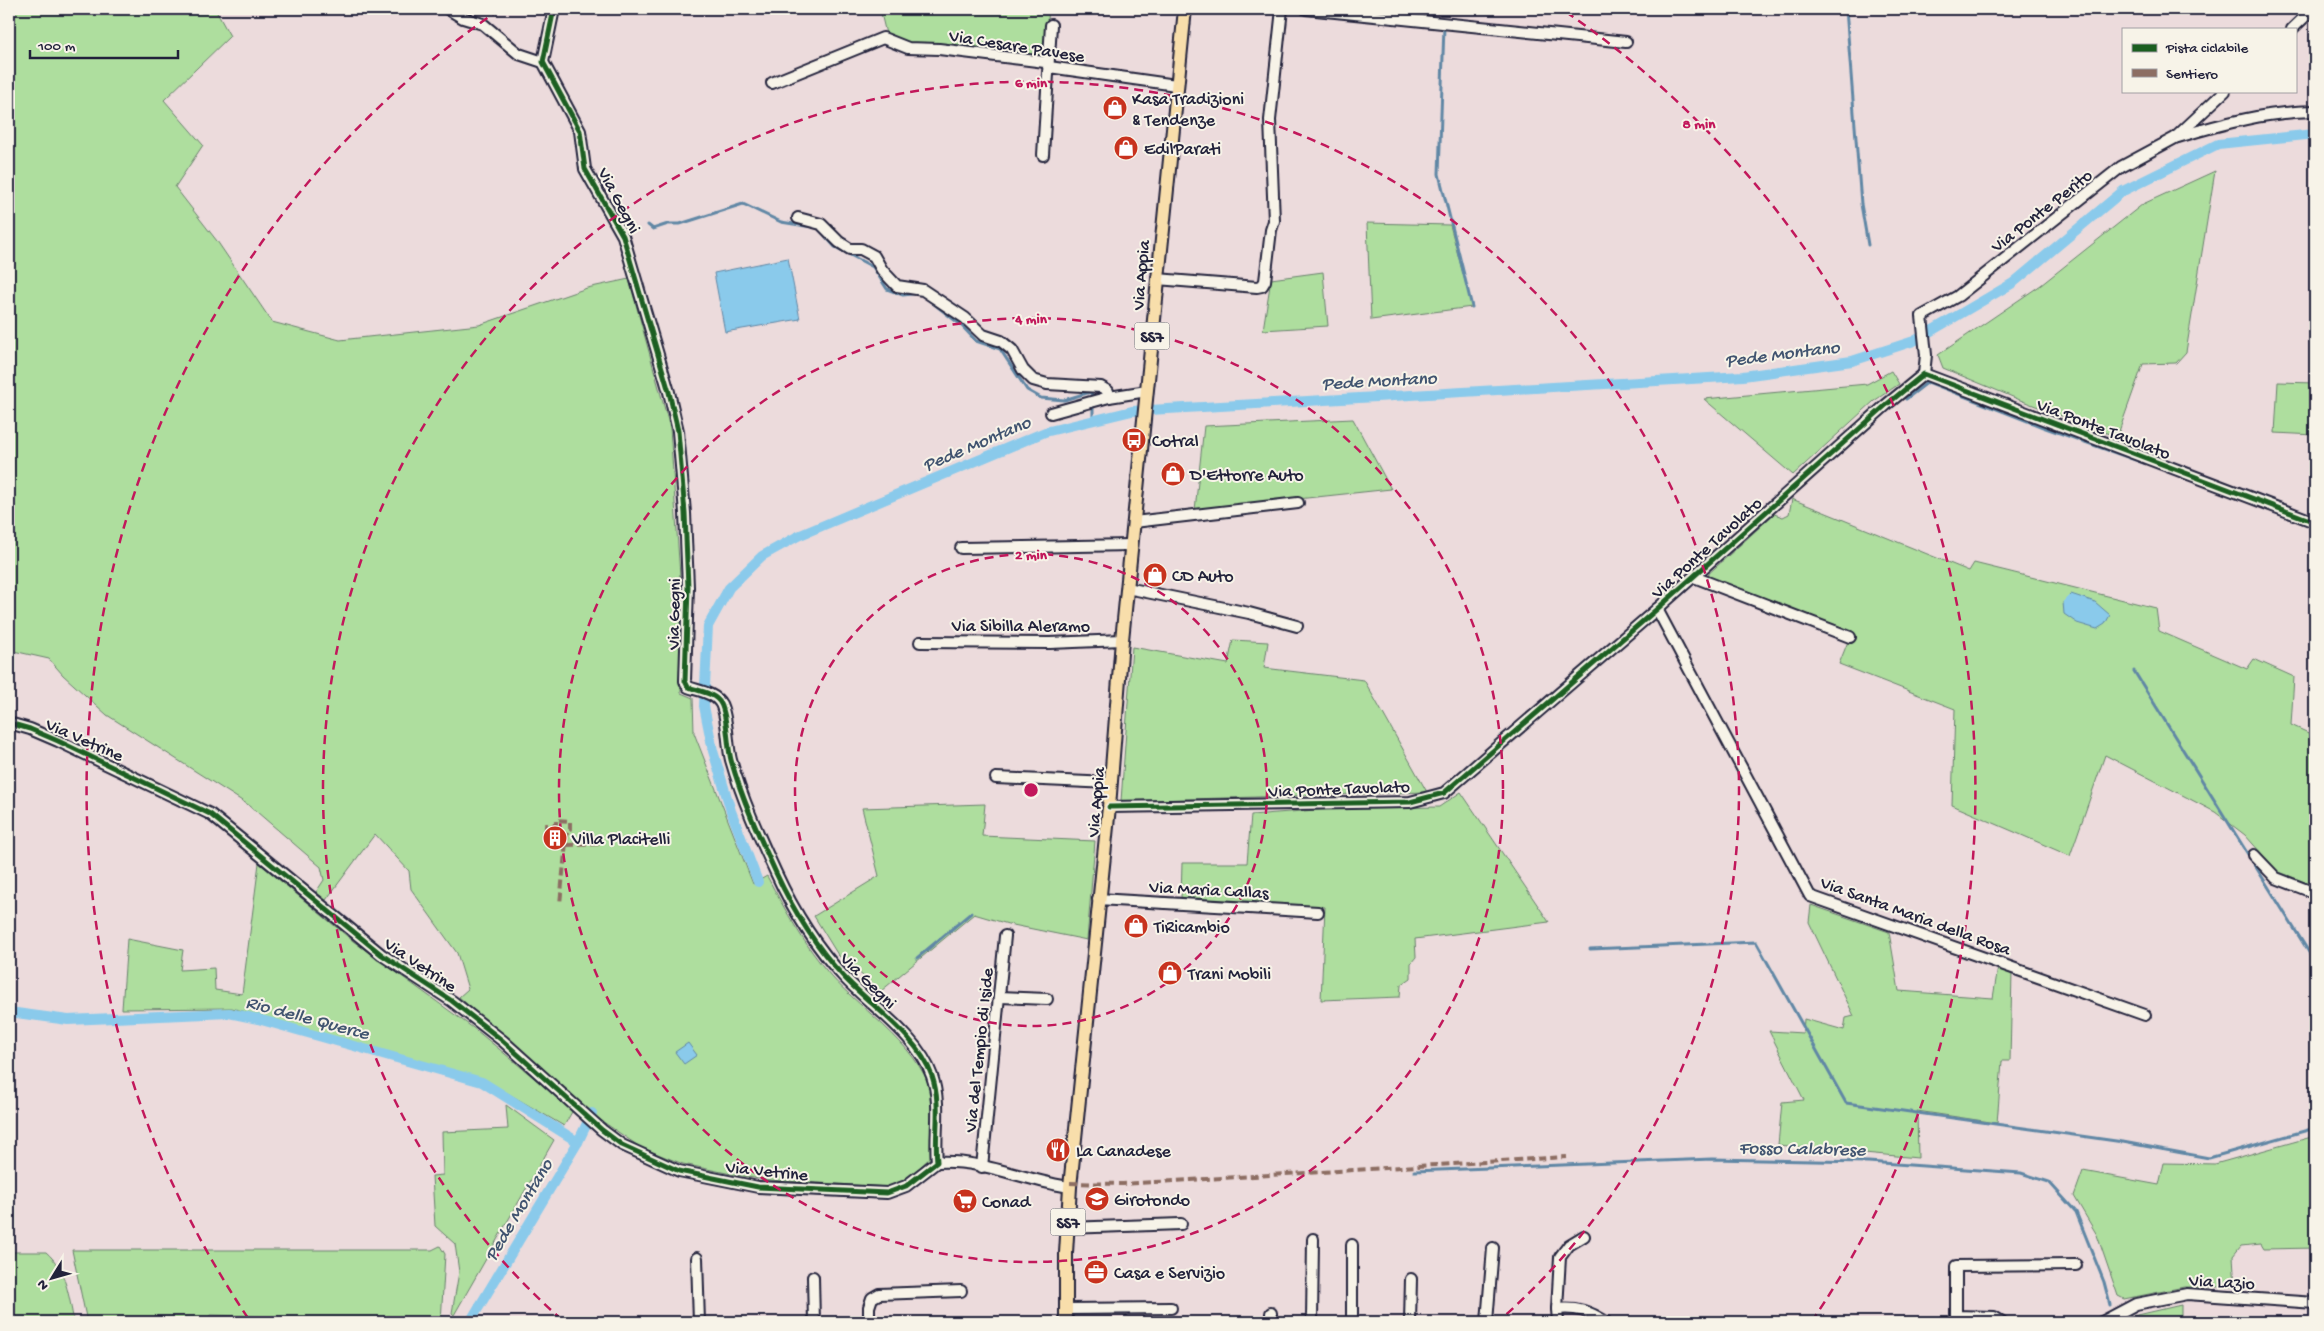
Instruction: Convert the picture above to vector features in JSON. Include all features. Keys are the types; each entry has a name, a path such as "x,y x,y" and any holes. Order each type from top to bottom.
{"main road":[{"name":"Via Appia","path":"1066,1316 1067,1228 1070,1187 1098,900 1109,808 1122,640 1176,85 1186,9"}],"street":[{"path":"448,9 463,18 483,24 519,54 543,62 554,9"},
{"path":"1158,279 1257,287 1262,286 1265,281 1271,230 1274,222 1270,120 1282,9"},
{"path":"1306,9 1626,42"},
{"path":"2293,28 2313,9"},
{"path":"1043,155 1051,25"},
{"name":"Via Cesare Pavese","path":"772,83 883,38 908,48 939,49 1045,62 1049,67 1176,85"},
{"name":"Via Gegni","path":"543,62 580,131 585,169 588,177 623,236 669,392 678,431 685,513 688,587 685,681 688,687 714,696 721,705 730,759 744,802 777,875 806,932 845,978 897,1027 932,1074 937,1095 937,1162"},
{"name":"Via Ponte Perito","path":"1924,374 1926,347 1922,316 1958,296 2121,167 2175,138 2225,92"},
{"path":"2175,138 2239,119 2283,112 2315,111"},
{"path":"798,218 821,224 839,242 850,249 861,249 874,256 882,270 897,286 923,290 965,318 982,335 1001,341 1012,350 1023,370 1034,380 1047,384 1101,387 1108,391 1109,397"},
{"name":"Via Ponte Tavolato","path":"1109,808 1410,802 1444,793 1694,577 1886,405 1924,374 2315,522"},
{"path":"1051,413 1109,397 1147,392"},
{"path":"1134,522 1298,503"},
{"path":"961,548 1132,546"},
{"path":"1694,577 1850,637"},
{"path":"1127,588 1249,613 1297,626"},
{"name":"Via Santa Maria della Rosa","path":"1657,609 1810,896 2145,1015"},
{"name":"Via Sibilla Aleramo","path":"920,642 1050,643 1122,640"},
{"name":"Via Vetrine","path":"9,724 30,729 58,741 210,814 382,955 452,1001 503,1041 578,1109 622,1145 679,1171 758,1187 887,1193 906,1186 937,1162"},
{"path":"996,778 1110,783"},
{"path":"2254,855 2276,878 2315,893"},
{"name":"Via Maria Callas","path":"1098,900 1318,912"},
{"name":"Via del Tempio di Iside","path":"982,1167 1005,936"},
{"path":"1000,997 1047,999"},
{"path":"937,1162 952,1161 1070,1187"},
{"path":"1067,1228 1181,1224"},
{"path":"1558,1322 1560,1256 1568,1245 1584,1236"},
{"path":"1312,1322 1313,1239"},
{"path":"1352,1245 1352,1322"},
{"path":"1487,1322 1493,1248"},
{"path":"697,1258 699,1322"},
{"path":"2002,1322 1994,1317 1956,1316 1956,1266 2076,1265"},
{"path":"813,1277 814,1322"},
{"path":"1410,1322 1411,1280"},
{"path":"869,1322 869,1307 872,1298 879,1294 961,1292"},
{"name":"Via Lazio","path":"2102,1322 2136,1304 2187,1294 2315,1303"},
{"path":"1066,1316 1171,1308"},
{"path":"1557,1309 1577,1308 1606,1322"}],"green space":[{"path":"9,9 215,9 230,36 164,100 203,145 175,187 217,241 272,322 340,340 479,325 587,288 629,279 670,428 681,591 681,693 693,698 694,733 753,884 767,876 796,928 822,965 844,990 907,1049 928,1083 934,1108 932,1156 906,1180 889,1187 767,1180 683,1164 640,1147 599,1119 459,997 468,989 457,953 411,889 409,871 375,834 326,900 316,892 324,880 321,867 250,806 107,715 63,675 49,659 9,650"},
{"path":"880,9 1049,9 1044,59 907,45 886,34"},
{"path":"2215,171 2186,352 2176,363 2143,364 2117,437 1943,368 1938,355 2041,285 2143,204"},
{"path":"1367,223 1450,225 1472,307 1371,320"},
{"path":"1323,272 1328,326 1263,330 1271,279"},
{"path":"1891,371 1899,384 1874,401 1793,475 1704,399 1867,384"},
{"path":"2278,382 2315,383 2315,435 2275,433"},
{"path":"1353,419 1391,489 1195,510 1204,426"},
{"path":"1792,499 1969,571 1974,563 2156,608 2159,631 2247,669 2254,659 2294,677 2291,725 2315,736 2315,886 2277,871 2245,835 2215,812 2105,755 2070,856 1952,805 1955,709 1839,664 1851,634 1706,576 1774,514 1783,517 1789,514"},
{"path":"1233,640 1268,642 1264,668 1364,680 1427,792 1121,801 1132,647 1228,664"},
{"path":"1461,792 1549,922 1415,939 1416,957 1411,963 1411,978 1401,985 1400,997 1321,1000 1325,907 1181,899 1182,863 1247,863 1251,815 1329,809 1439,807"},
{"path":"985,804 982,836 1095,841 1087,940 1008,924 974,914 881,991 838,955 814,916 879,876 862,808"},
{"path":"259,863 353,941 476,1030 573,1110 564,1126 485,1080 232,1008 122,1009 127,939 183,950 180,970 214,968 215,990 242,994"},
{"path":"1811,905 1889,932 1899,991 1993,998 1998,967 2012,972 2010,1061 2002,1061 1997,1123 1917,1111 1918,1158 1778,1145 1782,1102 1804,1100 1769,1031 1803,1033 1804,1019 1844,1030 1846,1018 1854,1016 1809,922"},
{"path":"506,1105 554,1140 454,1315 452,1313 459,1272 455,1244 435,1226 432,1176 443,1175 442,1132 508,1129"},
{"path":"2315,1136 2315,1248 2264,1249 2261,1244 2241,1246 2233,1256 2235,1287 2184,1287 2124,1299 2118,1296 2097,1235 2074,1196 2083,1171 2159,1185 2164,1163 2215,1164"},
{"path":"440,1246 445,1254 441,1322 310,1322 309,1318 210,1315 209,1322 87,1322 72,1250 432,1250"},
{"path":"9,1252 46,1252 53,1259 66,1284 74,1322 9,1322"},
{"path":"2181,1305 2181,1322 2127,1322 2125,1318"}],"water":[{"path":"788,258 800,319 725,332 714,273"},
{"path":"2071,594 2095,602 2110,615 2105,624 2097,629 2077,623 2064,614 2063,602"},
{"path":"688,1043 697,1055 684,1064 675,1052"}],"waterway":[{"path":"1846,9 1861,204 1868,245"},
{"path":"1444,26 1439,174 1472,307"},
{"name":"Pede Montano","path":"758,882 731,811 713,751 704,706 708,626 729,588 762,556 798,536 1045,432 1132,411 1743,376 1852,361 1914,341 2013,283 2123,191 2218,144 2315,134"},
{"path":"648,225 653,229 668,224 680,224 743,204 781,222 818,228 835,247 873,267 887,289 903,295 920,293 961,325 976,341 1000,349 1027,390 1041,398 1064,400 1090,392 1093,396 1093,421"},
{"path":"1906,399 1928,382 2043,427 2144,463"},
{"path":"2265,508 2301,522"},
{"path":"2134,671 2315,962"},
{"path":"917,958 971,913"},
{"path":"1590,949 1756,942 1846,1103 2123,1142 2209,1158 2315,1128"},
{"name":"Rio delle Querce","path":"9,1012 68,1020 229,1013 258,1019 482,1082 578,1142"},
{"name":"Pede Montano","path":"470,1322 578,1142 592,1113"},
{"name":"Fosso Calabrese","path":"1414,1171 1712,1159 1868,1162 2021,1173 2049,1182 2076,1212 2104,1282 2110,1305"}],"marked path":[{"path":"546,831 546,825 556,825 556,820 570,821 570,829 567,832 560,904"},
{"path":"567,845 601,844"},
{"path":"1070,1183 1123,1184 1567,1157"}],"cycle path":[{"path":"9,723 30,729 58,741 210,814 382,955 452,1001 503,1041 602,1130 622,1145 679,1171 758,1187 887,1193 906,1186 937,1162 937,1098 932,1076 925,1061 905,1035 844,977 806,928 783,887 763,845 735,775 721,704 715,697 688,687 685,681 688,587 685,513 678,431 669,392 623,236 585,169 580,131 543,62 554,9"},
{"path":"1109,807 1410,802 1444,793 1657,609 1886,405 1924,374 2315,522"}],"place":[{"name":"Kasa Tradizioni & Tendenze","path":"1115,108"},
{"name":"EdilParati","path":"1126,148"},
{"name":"Cotral","path":"1134,440"},
{"name":"D'Ettorre Auto","path":"1173,474"},
{"name":"CD Auto","path":"1155,575"},
{"name":"Villa Placitelli","path":"555,838"},
{"name":"TiRicambio","path":"1136,926"},
{"name":"Trani Mobili","path":"1170,973"},
{"name":"La Canadese","path":"1058,1150"},
{"name":"Girotondo","path":"1097,1199"},
{"name":"Conad","path":"965,1201"},
{"name":"Casa e Servizio","path":"1096,1272"}]}
